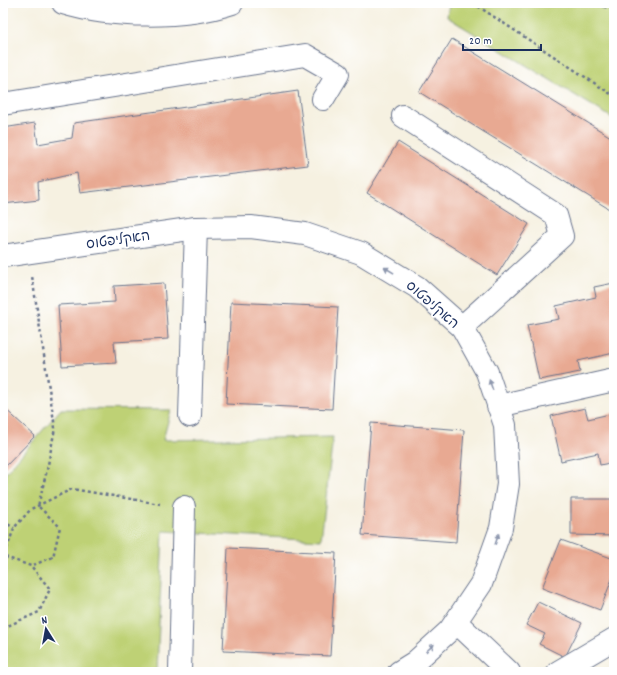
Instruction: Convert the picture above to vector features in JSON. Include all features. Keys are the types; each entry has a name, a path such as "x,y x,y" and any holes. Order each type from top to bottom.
{"street":[{"path":"63,3 86,10 152,15 215,9 232,3"},
{"path":"3,104 305,55 338,74 323,99"},
{"path":"403,116 556,215 562,236 462,327"},
{"name":"האקליפטוס","path":"3,256 196,228 251,227 305,234 361,253 417,287 462,327 486,372 505,425 508,484 501,528 481,584 456,622 450,630 415,662 399,672"},
{"path":"190,416 196,228"},
{"path":"498,406 614,380"},
{"path":"180,672 184,507"},
{"path":"456,622 509,672"},
{"path":"558,672 614,639"}],"path":[{"path":"473,3 614,96"},
{"path":"586,3 614,9"},
{"path":"29,252 55,428 48,470 38,506"},
{"path":"3,628 39,612 50,589 31,566 4,558 14,528 31,509 72,489 184,507"},
{"path":"31,566 53,557 60,527 38,506"},
{"path":"3,521 14,528"}],"green space":[{"path":"449,3 614,3 614,119 447,17"},
{"path":"61,409 171,410 163,440 333,437 321,540 163,531 157,672 3,672 3,476"}],"building":[{"path":"452,39 614,139 614,212 419,92"},
{"path":"298,91 308,165 80,193 77,173 38,182 39,200 3,204 3,128 35,123 38,144 72,138 74,123"},
{"path":"398,142 529,224 497,275 367,193"},
{"path":"164,283 168,339 114,342 116,363 62,366 58,305 115,302 114,286"},
{"path":"614,283 614,353 578,361 580,372 539,380 527,325 559,319 556,306 596,297 594,287"},
{"path":"231,302 338,307 332,409 226,404"},
{"path":"3,407 35,436 3,469"},
{"path":"585,408 588,419 614,413 614,462 600,465 598,453 561,461 551,416"},
{"path":"371,423 464,430 456,542 362,535"},
{"path":"571,499 614,499 614,536 571,535"},
{"path":"561,540 614,559 614,574 600,610 542,588"},
{"path":"228,548 336,553 330,656 223,651"},
{"path":"538,602 582,623 565,657 539,644 545,634 526,625"}]}
